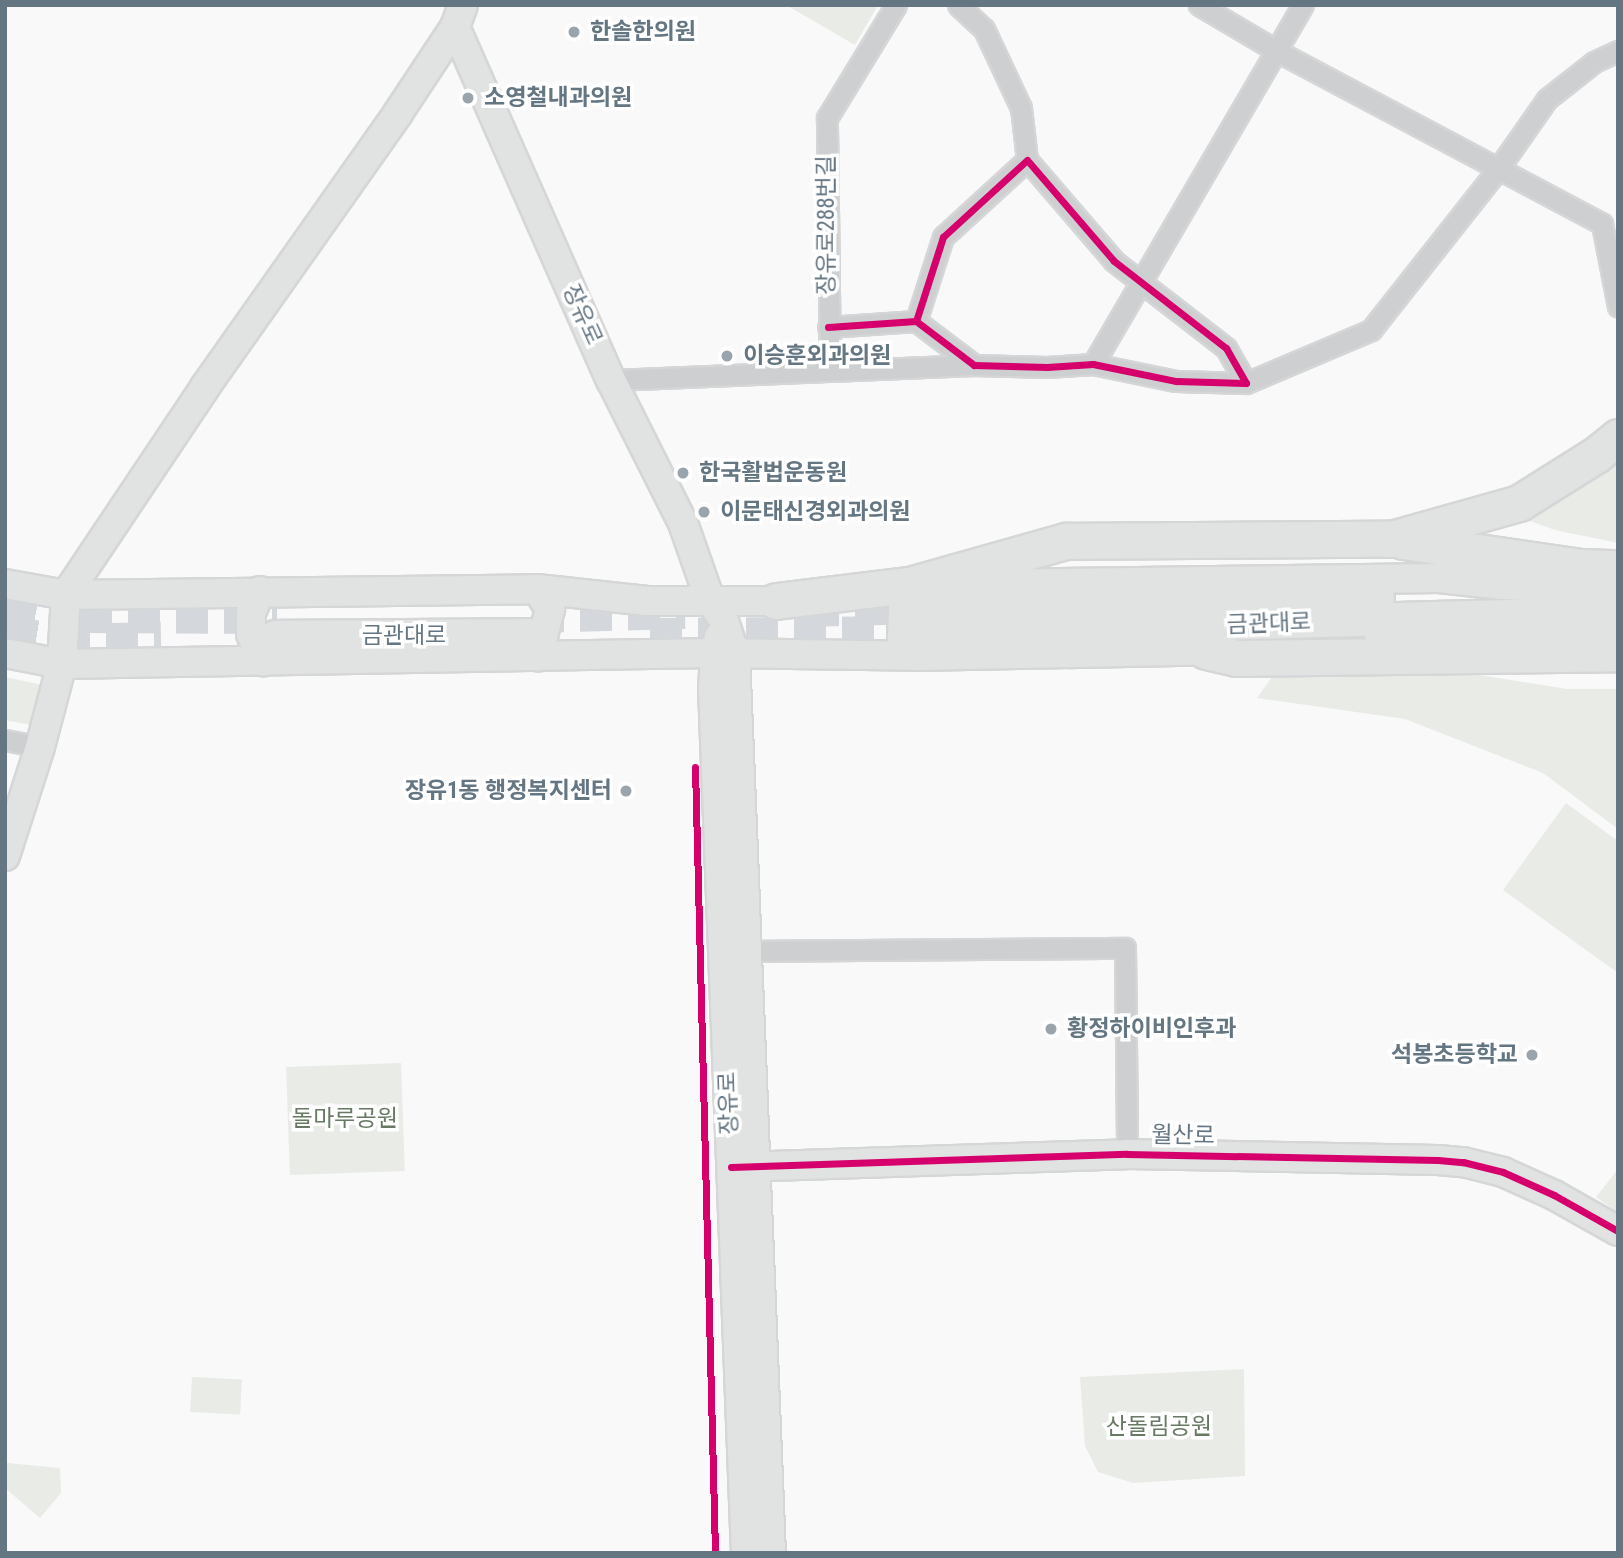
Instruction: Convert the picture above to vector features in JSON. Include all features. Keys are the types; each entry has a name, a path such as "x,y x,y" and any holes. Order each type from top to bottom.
{"highway":[{"path":"1391,539 1519,503 1597,454 1618,437"},
{"path":"776,601 917,620 1066,541 1391,539 1581,567 1618,568"},
{"path":"1206,651 1236,657 1618,653"}],"main road":[{"name":"장유로","path":"459,16 611,380 683,523 717,610 725,653 749,951 744,1167 746,1553"},
{"path":"5,856 40,747 62,664 66,596 191,407 459,16"},
{"path":"5,584 66,596 260,591 535,624 725,653 917,620 1206,651 1446,636 1618,631"},
{"path":"260,591 251,613 251,634 272,638"},
{"name":"금관대로","path":"917,620 1618,591"},
{"path":"5,653 62,664 272,638 535,624 646,601 717,610 776,601"},
{"name":"금관대로","path":"917,620 1618,612"},
{"name":"금관대로","path":"272,638 535,624"},
{"name":"장유로","path":"725,653 713,688 771,1553"},
{"name":"월산로","path":"744,1167 1127,1154 1463,1162 1503,1172 1554,1195 1618,1231"}],"street":[{"name":"장유로288번길","path":"831,371 828,327 827,118 896,5"},
{"path":"958,5 984,29 1021,108 1027,160 1114,261 1226,348 1246,383"},
{"path":"1199,5 1277,51 1602,225 1618,306"},
{"path":"1093,364 1303,5"},
{"path":"611,380 974,365 1047,367 1093,364 1176,381 1246,383 1371,330 1498,169 1547,99 1594,62 1618,51"},
{"path":"916,321 943,237 1027,160"},
{"path":"828,327 916,321 974,365"},
{"path":"5,740 40,747"},
{"name":"월산로","path":"749,951 1125,947 1127,1154"}],"green space":[{"path":"786,5 878,5 855,45"},
{"path":"1618,454 1618,543 1555,530 1522,518"},
{"path":"1430,667 1567,689 1618,689 1618,829 1543,773 1405,719 1257,698 1277,670"},
{"path":"5,677 43,685 37,715 31,725 5,720"},
{"path":"1566,803 1618,841 1618,973 1503,890"},
{"name":"돌마루공원","path":"401,1063 405,1171 290,1175 286,1067"},
{"path":"1618,1169 1618,1213 1596,1197"},
{"name":"산돌림공원","path":"1244,1369 1245,1476 1133,1483 1098,1472 1085,1446 1080,1377"},
{"path":"192,1377 242,1380 240,1415 190,1412"},
{"path":"7,1463 60,1468 61,1493 40,1518 5,1488"}],"tunnel":[{"path":"5,604 80,617 277,618"},
{"path":"807,611 921,608"},
{"path":"532,617 685,613"},
{"path":"5,631 58,640 161,638"},
{"path":"650,634 920,632"}],"cycle path":[{"path":"828,327 916,321 974,365 1047,367 1093,364 1176,381 1246,383 1226,348 1114,261 1027,160 943,237 916,321"},
{"path":"695,767 715,1553"},
{"path":"731,1167 1127,1154 1438,1160 1463,1162 1503,1172 1554,1195 1618,1231"}],"place":[{"name":"한솔한의원","path":"574,32"},
{"name":"소영철내과의원","path":"468,98"},
{"name":"이승훈외과의원","path":"727,356"},
{"name":"한국활법운동원","path":"683,473"},
{"name":"이문태신경외과의원","path":"704,512"},
{"name":"장유1동 행정복지센터","path":"626,791"},
{"name":"황정하이비인후과","path":"1051,1029"},
{"name":"석봉초등학교","path":"1532,1055"}]}
